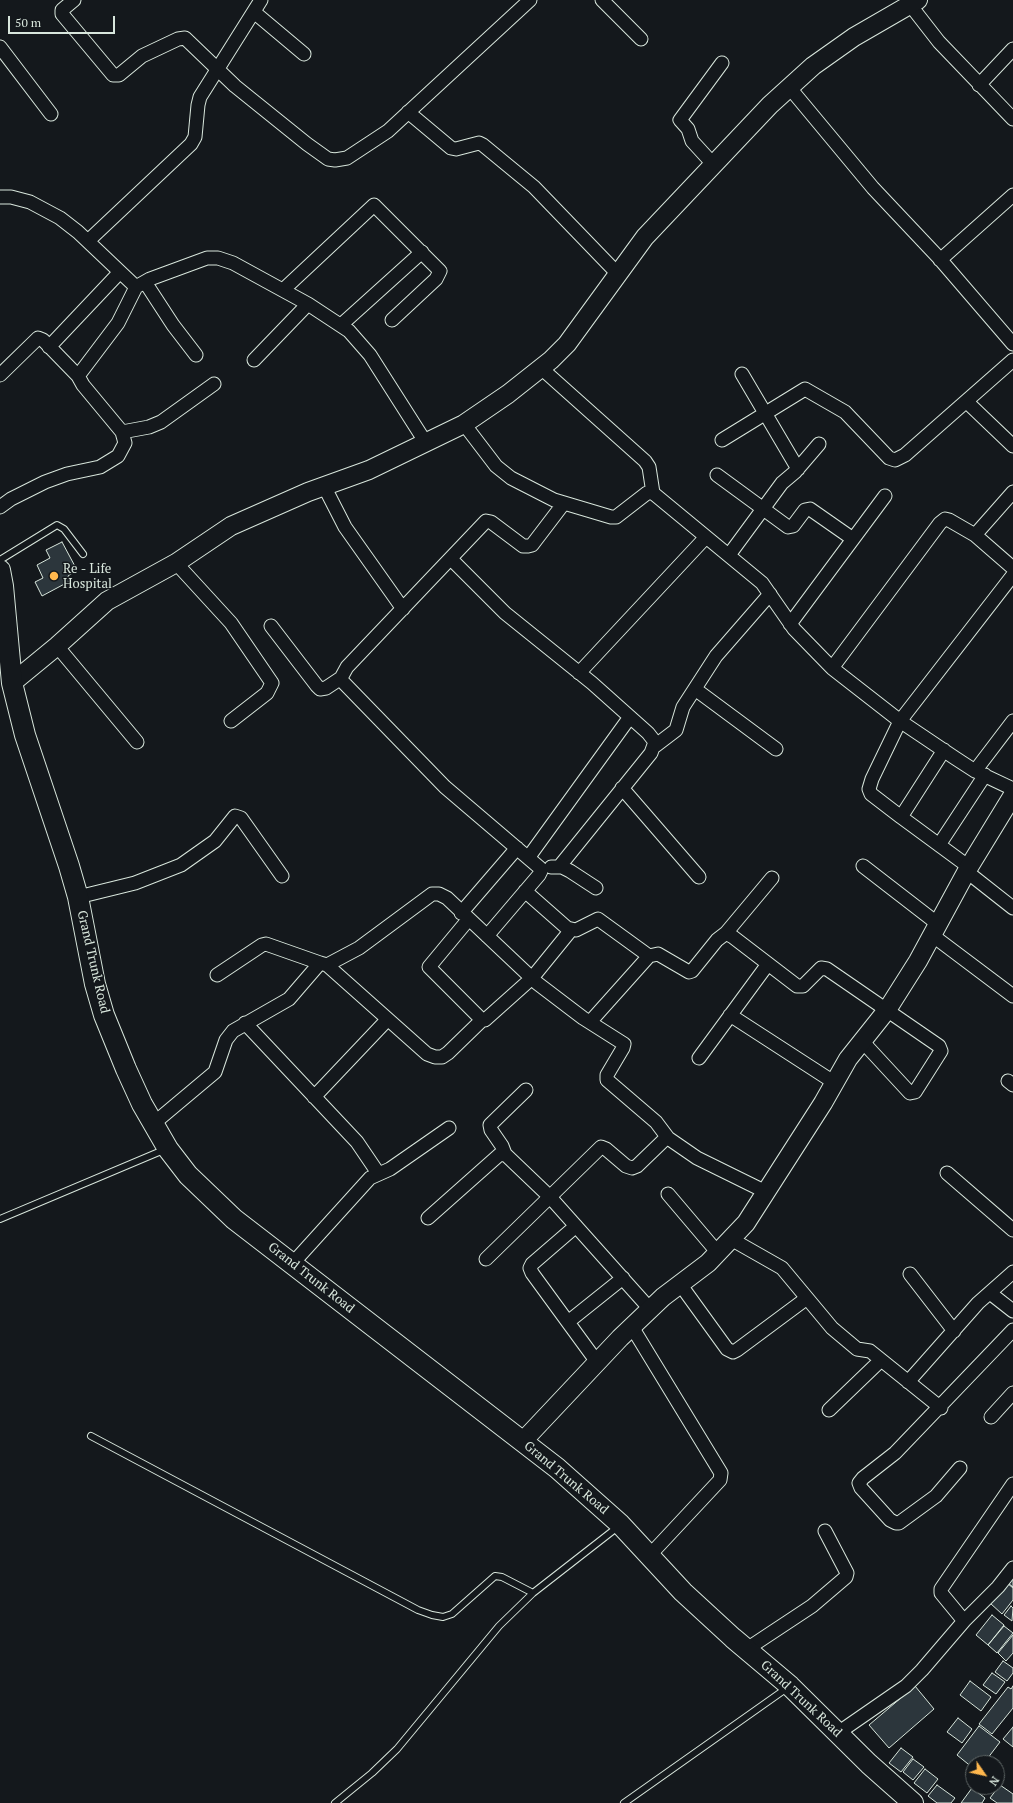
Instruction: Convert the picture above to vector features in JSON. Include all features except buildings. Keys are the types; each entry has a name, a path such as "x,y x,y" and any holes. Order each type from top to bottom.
{"main road":[{"name":"Grand Trunk Road","path":"0,570 3,586 6,685 25,735 69,866 78,897 95,984 104,1014 126,1069 153,1124 168,1149 188,1175 229,1214 557,1468 620,1524 683,1592 746,1649 790,1686 869,1764 913,1803"}],"street":[{"path":"74,0 62,10 62,14 113,74 119,75 142,56 183,38 190,41 218,70 307,144 332,160 347,158 388,131 530,0"},
{"path":"88,241 191,144 195,137 200,97 261,0"},
{"path":"602,0 641,39"},
{"path":"6,685 57,646 107,601 176,563 231,526 324,486 369,470 426,443 464,424 508,394 551,360 576,332 617,273 645,237 770,105 813,66 854,37 914,3 939,42 1013,119"},
{"path":"254,12 304,54"},
{"path":"0,47 52,114"},
{"path":"980,85 1013,49"},
{"path":"713,164 692,141 688,129 680,120 722,63"},
{"path":"789,87 873,188 940,260 1013,344"},
{"path":"408,112 451,148 456,149 478,143 483,145 534,187 617,273"},
{"path":"940,260 1013,195"},
{"path":"0,197 16,198 40,206 66,222 120,272 141,284 196,355"},
{"path":"283,290 373,206 378,207 439,269 440,273 392,320"},
{"path":"341,325 422,252"},
{"path":"78,376 118,323 141,284 197,260 218,258 233,263 308,304 341,325 355,337 370,355 426,443"},
{"path":"49,347 120,272"},
{"path":"254,360 308,304"},
{"path":"0,375 38,338 43,340 78,376 83,385 122,432 125,438 124,447 118,456 107,464 94,469 67,474 45,482 11,499 0,507"},
{"path":"722,440 802,390 808,390 845,412 889,458 895,460 904,455 967,402 1013,360"},
{"path":"541,368 645,461 649,467 653,493"},
{"path":"742,374 798,469"},
{"path":"122,432 149,428 161,422 214,384"},
{"path":"967,402 1013,446"},
{"path":"464,424 496,466 504,473 525,486 564,503 608,517 616,517 647,493 653,493 762,583 790,624 832,668 900,721 980,773 1013,789"},
{"path":"728,555 782,483 798,469 819,444"},
{"path":"717,475 791,527 805,510 810,509 854,539"},
{"path":"324,486 345,528 403,609"},
{"path":"975,535 1013,492"},
{"path":"790,624 885,496"},
{"path":"271,626 312,683 320,689 326,688 341,678 347,667 487,521 491,522 523,546 528,546 532,544 564,503"},
{"path":"832,668 940,523 945,519 975,535 976,538 1013,568"},
{"path":"579,673 706,537"},
{"path":"451,559 505,612 579,673 652,737 655,742 655,746"},
{"path":"176,563 231,623 272,683 266,693 231,721"},
{"path":"1013,575 900,721 869,789 871,794 938,845 1013,908"},
{"path":"559,867 655,746 676,730 682,708 723,646 770,594"},
{"path":"57,646 137,742"},
{"path":"341,678 343,682 445,787 540,868 559,867 570,871 596,888"},
{"path":"695,689 776,749"},
{"path":"528,858 630,717"},
{"path":"938,845 980,773 1013,721"},
{"path":"901,817 944,750"},
{"path":"622,788 699,877"},
{"path":"523,1441 597,1362 663,1296 708,1263 746,1223 848,1059 887,1010 918,961 967,869 1013,795"},
{"path":"78,897 135,882 181,865 215,841 235,816 241,818 282,876"},
{"path":"482,1020 429,967 465,916 517,848"},
{"path":"863,866 935,930 1013,996"},
{"path":"487,936 539,875 541,871 540,868"},
{"path":"590,1022 649,956 658,954 689,972 692,970 726,933 772,878"},
{"path":"525,891 571,930 576,930 598,919 649,956"},
{"path":"153,1124 215,1072 226,1040 233,1030 289,999 323,964 359,948 432,894 439,894 447,898 532,978 590,1022 624,1045 607,1075 607,1080 656,1122 668,1138 697,1158 766,1192"},
{"path":"217,975 262,945 266,944 323,964 427,1054 435,1057 442,1057 482,1020 485,1020 532,978 571,930"},
{"path":"726,933 794,984 800,986 821,968 827,969 942,1049 915,1092 912,1093 908,1092 862,1041"},
{"path":"698,1058 768,964"},
{"path":"730,1015 834,1083"},
{"path":"314,1097 387,1020"},
{"path":"245,1024 357,1142 378,1173"},
{"path":"526,1090 490,1125 491,1130 502,1146 505,1154 550,1197 650,1309"},
{"path":"293,1263 370,1178 378,1173 390,1169 449,1128"},
{"path":"486,1259 599,1148 606,1149 626,1166 632,1168 637,1166 665,1139 668,1138"},
{"path":"428,1218 499,1155 505,1154"},
{"path":"947,1173 1013,1230"},
{"path":"668,1194 718,1253"},
{"path":"576,1226 532,1264 530,1268 532,1273 597,1362"},
{"path":"731,1239 782,1268 827,1323 859,1350 868,1350 941,1408"},
{"path":"908,1382 978,1303 1013,1272"},
{"path":"910,1274 954,1331"},
{"path":"568,1322 623,1278"},
{"path":"680,1284 727,1348 732,1352 737,1350 807,1298"},
{"path":"990,1293 1013,1311"},
{"path":"632,1327 721,1473 720,1480 649,1556"},
{"path":"960,1468 936,1496 899,1523 890,1520 859,1486 860,1481 863,1478 896,1453 941,1408 1013,1330"},
{"path":"829,1410 881,1360"},
{"path":"991,1418 1013,1393"},
{"path":"964,1621 941,1593 941,1589 1013,1484"},
{"path":"746,1649 812,1606 846,1577 847,1573 825,1531"},
{"path":"838,1733 906,1686 964,1621 998,1587 1013,1568"}],"lane":[{"path":"0,560 57,525 64,529 83,554"},
{"path":"0,1219 168,1149"},
{"path":"91,1436 418,1610 432,1616 442,1617 452,1614 495,1576 502,1577 533,1594"},
{"path":"335,1803 372,1773 397,1749 499,1626 533,1594 620,1524"},
{"path":"624,1803 790,1686"}],"place":[{"name":"Re - Life Hospital","path":"54,576"}]}
